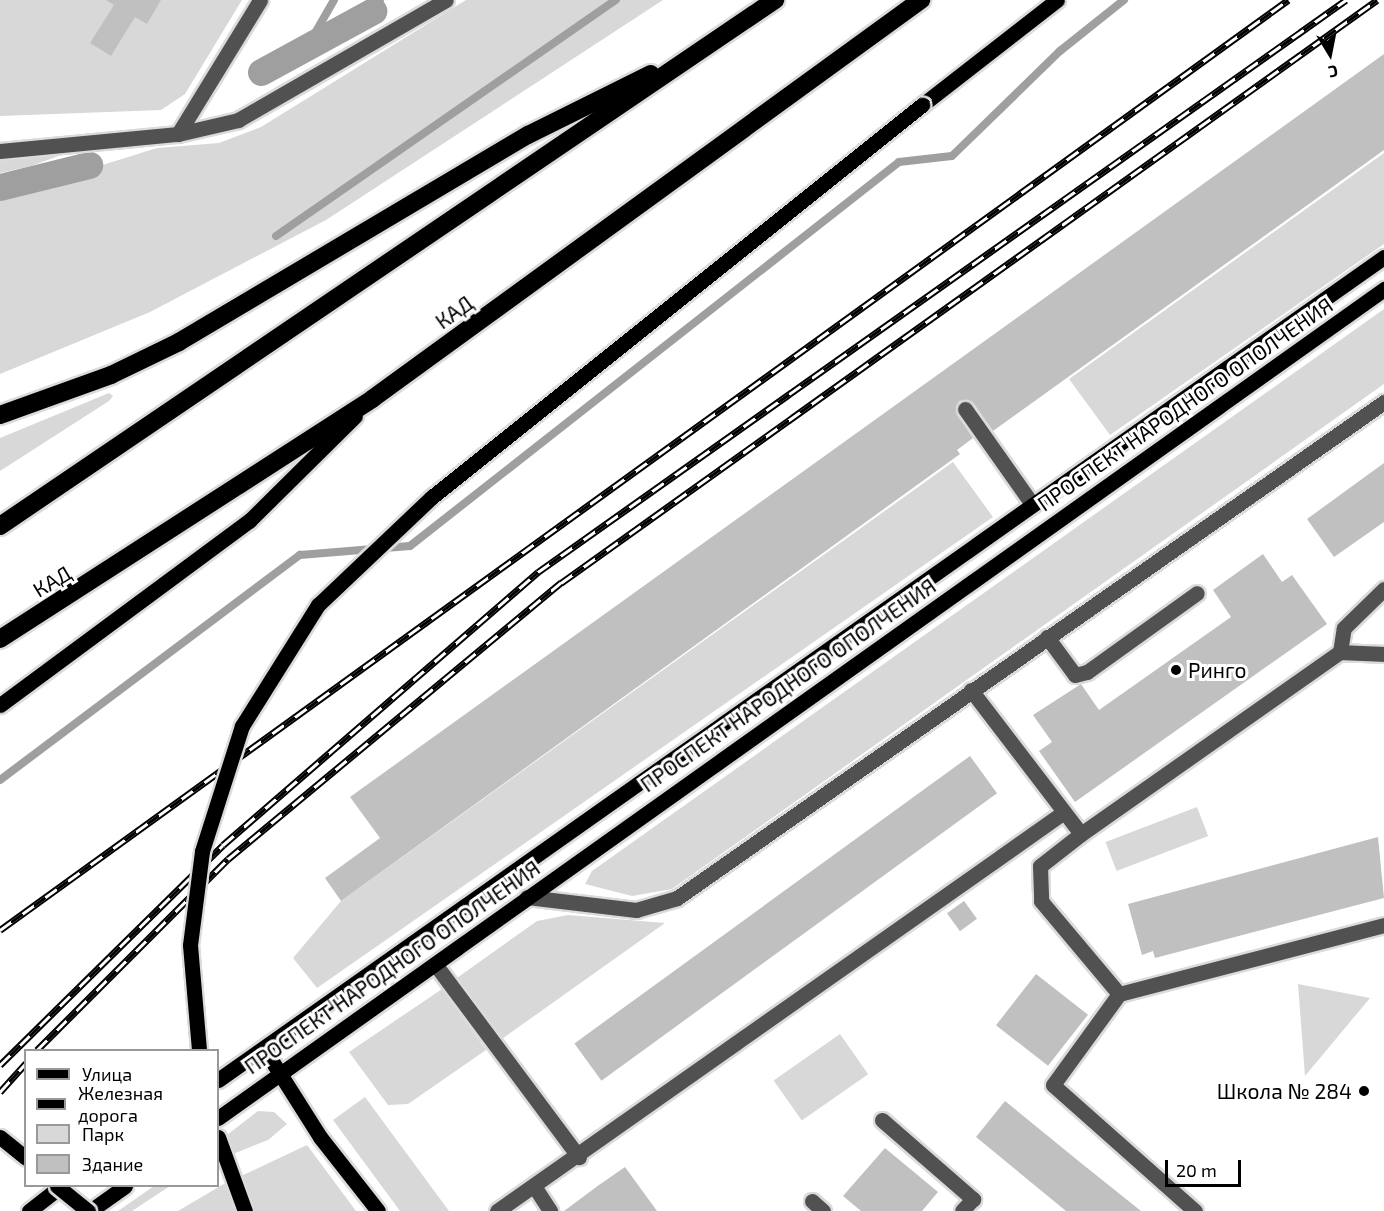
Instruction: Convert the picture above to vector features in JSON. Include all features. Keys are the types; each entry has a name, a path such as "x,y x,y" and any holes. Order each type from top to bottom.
{"highway":[{"path":"0,526 775,0"},
{"name":"КАД","path":"0,639 372,399 921,0"},
{"path":"0,415 111,375 179,342 528,135 712,43"}],"main road":[{"path":"199,1049 190,945 202,851 242,726 318,605 432,496 1057,0"},
{"name":"ПРОСПЕКТ НАРОДНОГО ОПОЛЧЕНИЯ","path":"219,1079 265,1050 1032,504 1384,257"},
{"name":"ПРОСПЕКТ НАРОДНОГО ОПОЛЧЕНИЯ","path":"219,1117 279,1072 435,964 1384,289"},
{"path":"0,705 249,521 372,399"},
{"path":"265,1050 378,1211"},
{"path":"0,1137 24,1156"},
{"path":"219,1140 245,1211"},
{"path":"29,1211 57,1187"},
{"path":"61,1187 89,1211 122,1187"}],"street":[{"path":"178,134 260,0"},
{"path":"0,151 178,134 265,109 446,0"},
{"path":"527,897 636,910 677,898 1384,402"},
{"path":"965,409 1032,504"},
{"path":"1340,652 1344,628 1384,589"},
{"path":"1047,637 1075,675 1087,672 1197,593"},
{"path":"1119,994 1041,900 1040,866 1081,834 1340,652 1384,654"},
{"path":"971,690 1081,834"},
{"path":"497,1211 579,1156 1064,812"},
{"path":"1195,1211 1053,1085 1119,994 1384,925"},
{"path":"435,964 579,1156"},
{"path":"882,1120 973,1199 962,1211"},
{"path":"534,1186 550,1211"}],"green space":[{"path":"0,0 242,0 185,94 161,110 0,116"},
{"path":"466,0 663,0 326,220 150,312 0,374 0,197 157,148 219,143 261,127"},
{"path":"75,150 31,166 0,173 0,157"},
{"path":"1384,153 1384,244 1110,435 1069,379"},
{"path":"1384,309 1384,384 672,889 632,896 585,884 592,871"},
{"path":"109,393 113,396 109,401 0,471 0,438"},
{"path":"953,462 993,517 317,988 293,958 341,901"},
{"path":"1197,807 1208,836 1117,871 1106,842"},
{"path":"568,915 665,923 499,1041 454,980 537,921"},
{"path":"1298,984 1370,998 1305,1076"},
{"path":"442,989 486,1050 408,1104 388,1105 349,1052"},
{"path":"840,1034 868,1074 802,1121 774,1080"},
{"path":"365,1097 449,1211 400,1211 333,1120"},
{"path":"258,1111 274,1112 287,1124 268,1140 219,1160 219,1141"},
{"path":"307,1145 356,1211 178,1211 222,1185"},
{"path":"153,1187 168,1187 132,1211 118,1211"}],"building":[{"path":"106,0 161,0 147,24 135,17 111,56 90,43 114,5"},
{"path":"1384,54 1384,150 993,431 973,403 959,401 957,414 973,438 957,450 960,454 341,901 325,878 380,838 350,797"},
{"path":"1384,463 1384,522 1334,557 1307,519"},
{"path":"1263,554 1282,582 1292,575 1327,624 1075,802 1039,751 1052,742 1033,715 1081,684 1099,710 1231,617 1213,590"},
{"path":"970,756 997,793 601,1081 574,1043"},
{"path":"1378,837 1384,898 1155,958 1153,951 1142,955 1128,904"},
{"path":"964,901 977,919 960,931 947,913"},
{"path":"1036,974 1088,1015 1048,1066 996,1025"},
{"path":"1005,1101 1141,1211 1066,1211 976,1137"},
{"path":"885,1148 938,1192 922,1211 861,1211 843,1196"},
{"path":"625,1167 657,1211 564,1211 599,1185"}],"waterway":[{"path":"307,47 334,0"},
{"path":"373,11 380,0"},
{"path":"276,236 616,0"},
{"path":"0,780 300,555 410,546 899,162 952,156 1060,51 1124,0"},
{"path":"261,72 373,11"},
{"path":"0,187 89,165"}],"railway":[{"path":"0,930 1288,0"},
{"path":"0,1065 223,845 538,572 1346,0"},
{"path":"38,1049 228,859 561,583 1377,0"},
{"path":"0,1092 24,1065"}],"place":[{"name":"Ринго","path":"1176,670"},
{"name":"Школа № 284","path":"1364,1091"}]}
